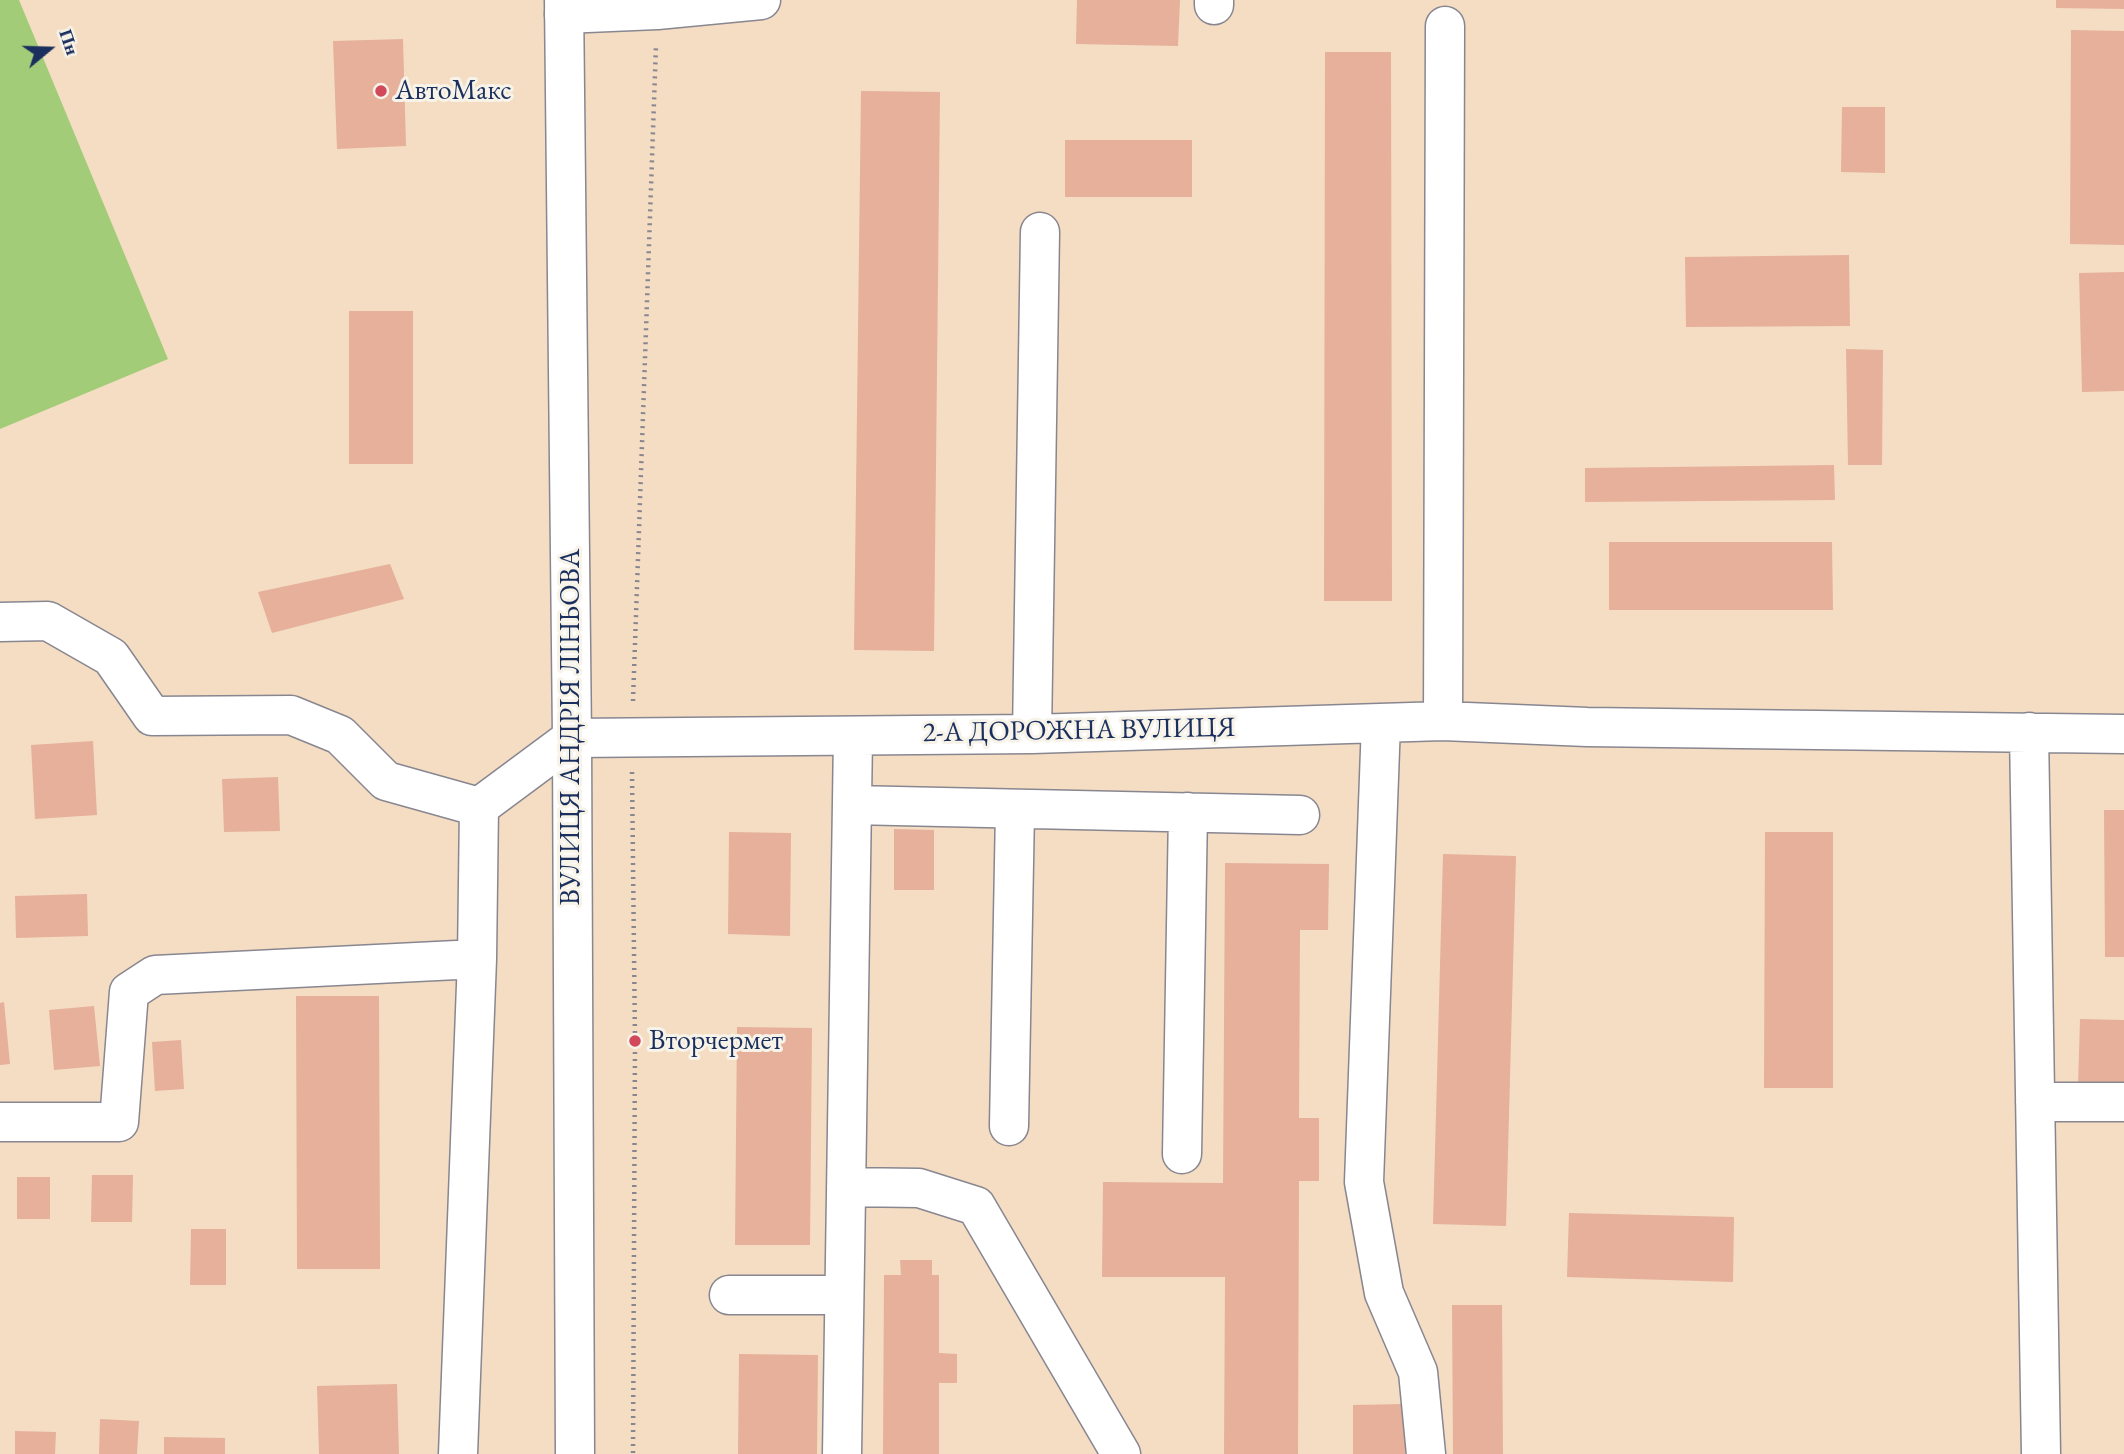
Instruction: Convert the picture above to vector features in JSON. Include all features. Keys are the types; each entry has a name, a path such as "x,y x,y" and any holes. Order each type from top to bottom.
{"street":[{"path":"564,7 657,10 761,0"},
{"name":"ВУЛИЦЯ АНДРІЯ ЛІНЬОВА","path":"564,7 572,738 575,1454"},
{"path":"1443,721 1445,26"},
{"path":"1032,734 1040,232"},
{"path":"0,622 48,621 111,657 152,716 291,715 340,735 386,781 480,807"},
{"name":"2-А ДОРОЖНА ВУЛИЦЯ","path":"572,738 1032,734 1443,721 1587,727 2124,734"},
{"path":"1381,723 1364,1182 1384,1293 1418,1372 1426,1454"},
{"path":"2029,732 2041,1454"},
{"path":"842,1454 853,736"},
{"path":"480,807 572,738"},
{"path":"852,805 1300,814"},
{"path":"458,1454 477,960 480,807"},
{"path":"1009,1126 1015,810"},
{"path":"1182,1154 1188,812"},
{"path":"0,1122 119,1122 129,992 155,975 477,960"},
{"path":"2035,1102 2124,1102"},
{"path":"846,1187 919,1188 976,1206 1121,1454"},
{"path":"729,1295 845,1295"}],"green space":[{"path":"0,0 19,0 168,359 0,429"}],"building":[{"path":"1077,0 1180,0 1178,46 1076,44"},
{"path":"2056,0 2124,0 2124,9 2056,8"},
{"path":"2071,30 2124,31 2124,245 2070,244"},
{"path":"403,39 406,146 337,149 333,41"},
{"path":"1325,52 1391,52 1392,601 1324,601"},
{"path":"861,91 940,92 934,651 854,650"},
{"path":"1842,107 1885,107 1885,173 1841,172"},
{"path":"1065,140 1192,140 1192,197 1065,197"},
{"path":"1849,255 1850,326 1686,327 1685,257"},
{"path":"2124,272 2124,391 2082,392 2079,273"},
{"path":"349,311 413,311 413,464 349,464"},
{"path":"1846,349 1883,350 1882,465 1848,465"},
{"path":"1834,465 1835,500 1585,502 1585,468"},
{"path":"1609,542 1832,542 1833,610 1609,610"},
{"path":"390,564 404,599 272,633 258,592"},
{"path":"93,741 97,815 35,819 31,745"},
{"path":"278,777 280,831 224,832 222,779"},
{"path":"2104,810 2124,810 2124,957 2105,957"},
{"path":"894,829 934,830 934,890 894,890"},
{"path":"729,832 791,833 790,936 728,934"},
{"path":"1765,832 1833,832 1833,1088 1764,1088"},
{"path":"1443,854 1516,856 1506,1226 1433,1224"},
{"path":"1225,863 1329,864 1328,930 1300,930 1299,1118 1319,1118 1319,1181 1299,1181 1298,1454 1224,1454 1225,1277 1102,1277 1103,1182 1223,1183"},
{"path":"87,894 88,936 16,938 15,896"},
{"path":"296,996 379,996 380,1269 297,1269"},
{"path":"4,1002 10,1064 0,1065 0,1003"},
{"path":"94,1006 100,1066 54,1070 49,1010"},
{"path":"2080,1019 2124,1020 2124,1089 2078,1087"},
{"path":"737,1027 812,1028 810,1245 735,1245"},
{"path":"181,1040 184,1089 155,1091 152,1042"},
{"path":"92,1175 133,1175 132,1222 91,1222"},
{"path":"17,1177 50,1177 50,1219 17,1219"},
{"path":"1569,1213 1734,1217 1733,1282 1567,1277"},
{"path":"191,1229 226,1229 226,1285 190,1285"},
{"path":"900,1260 932,1260 932,1275 939,1275 939,1353 957,1354 957,1383 939,1383 939,1454 883,1454 884,1275 901,1275"},
{"path":"1452,1305 1502,1305 1503,1454 1453,1454"},
{"path":"739,1354 818,1355 817,1454 738,1454"},
{"path":"397,1384 399,1454 319,1454 317,1386"},
{"path":"1405,1404 1405,1454 1353,1454 1353,1405"},
{"path":"100,1419 139,1421 137,1454 99,1454"},
{"path":"15,1431 56,1432 55,1454 15,1454"},
{"path":"164,1437 225,1438 225,1454 164,1454"}],"place":[{"name":"АвтоМакс","path":"381,91"},
{"name":"Вторчермет","path":"635,1041"}]}
